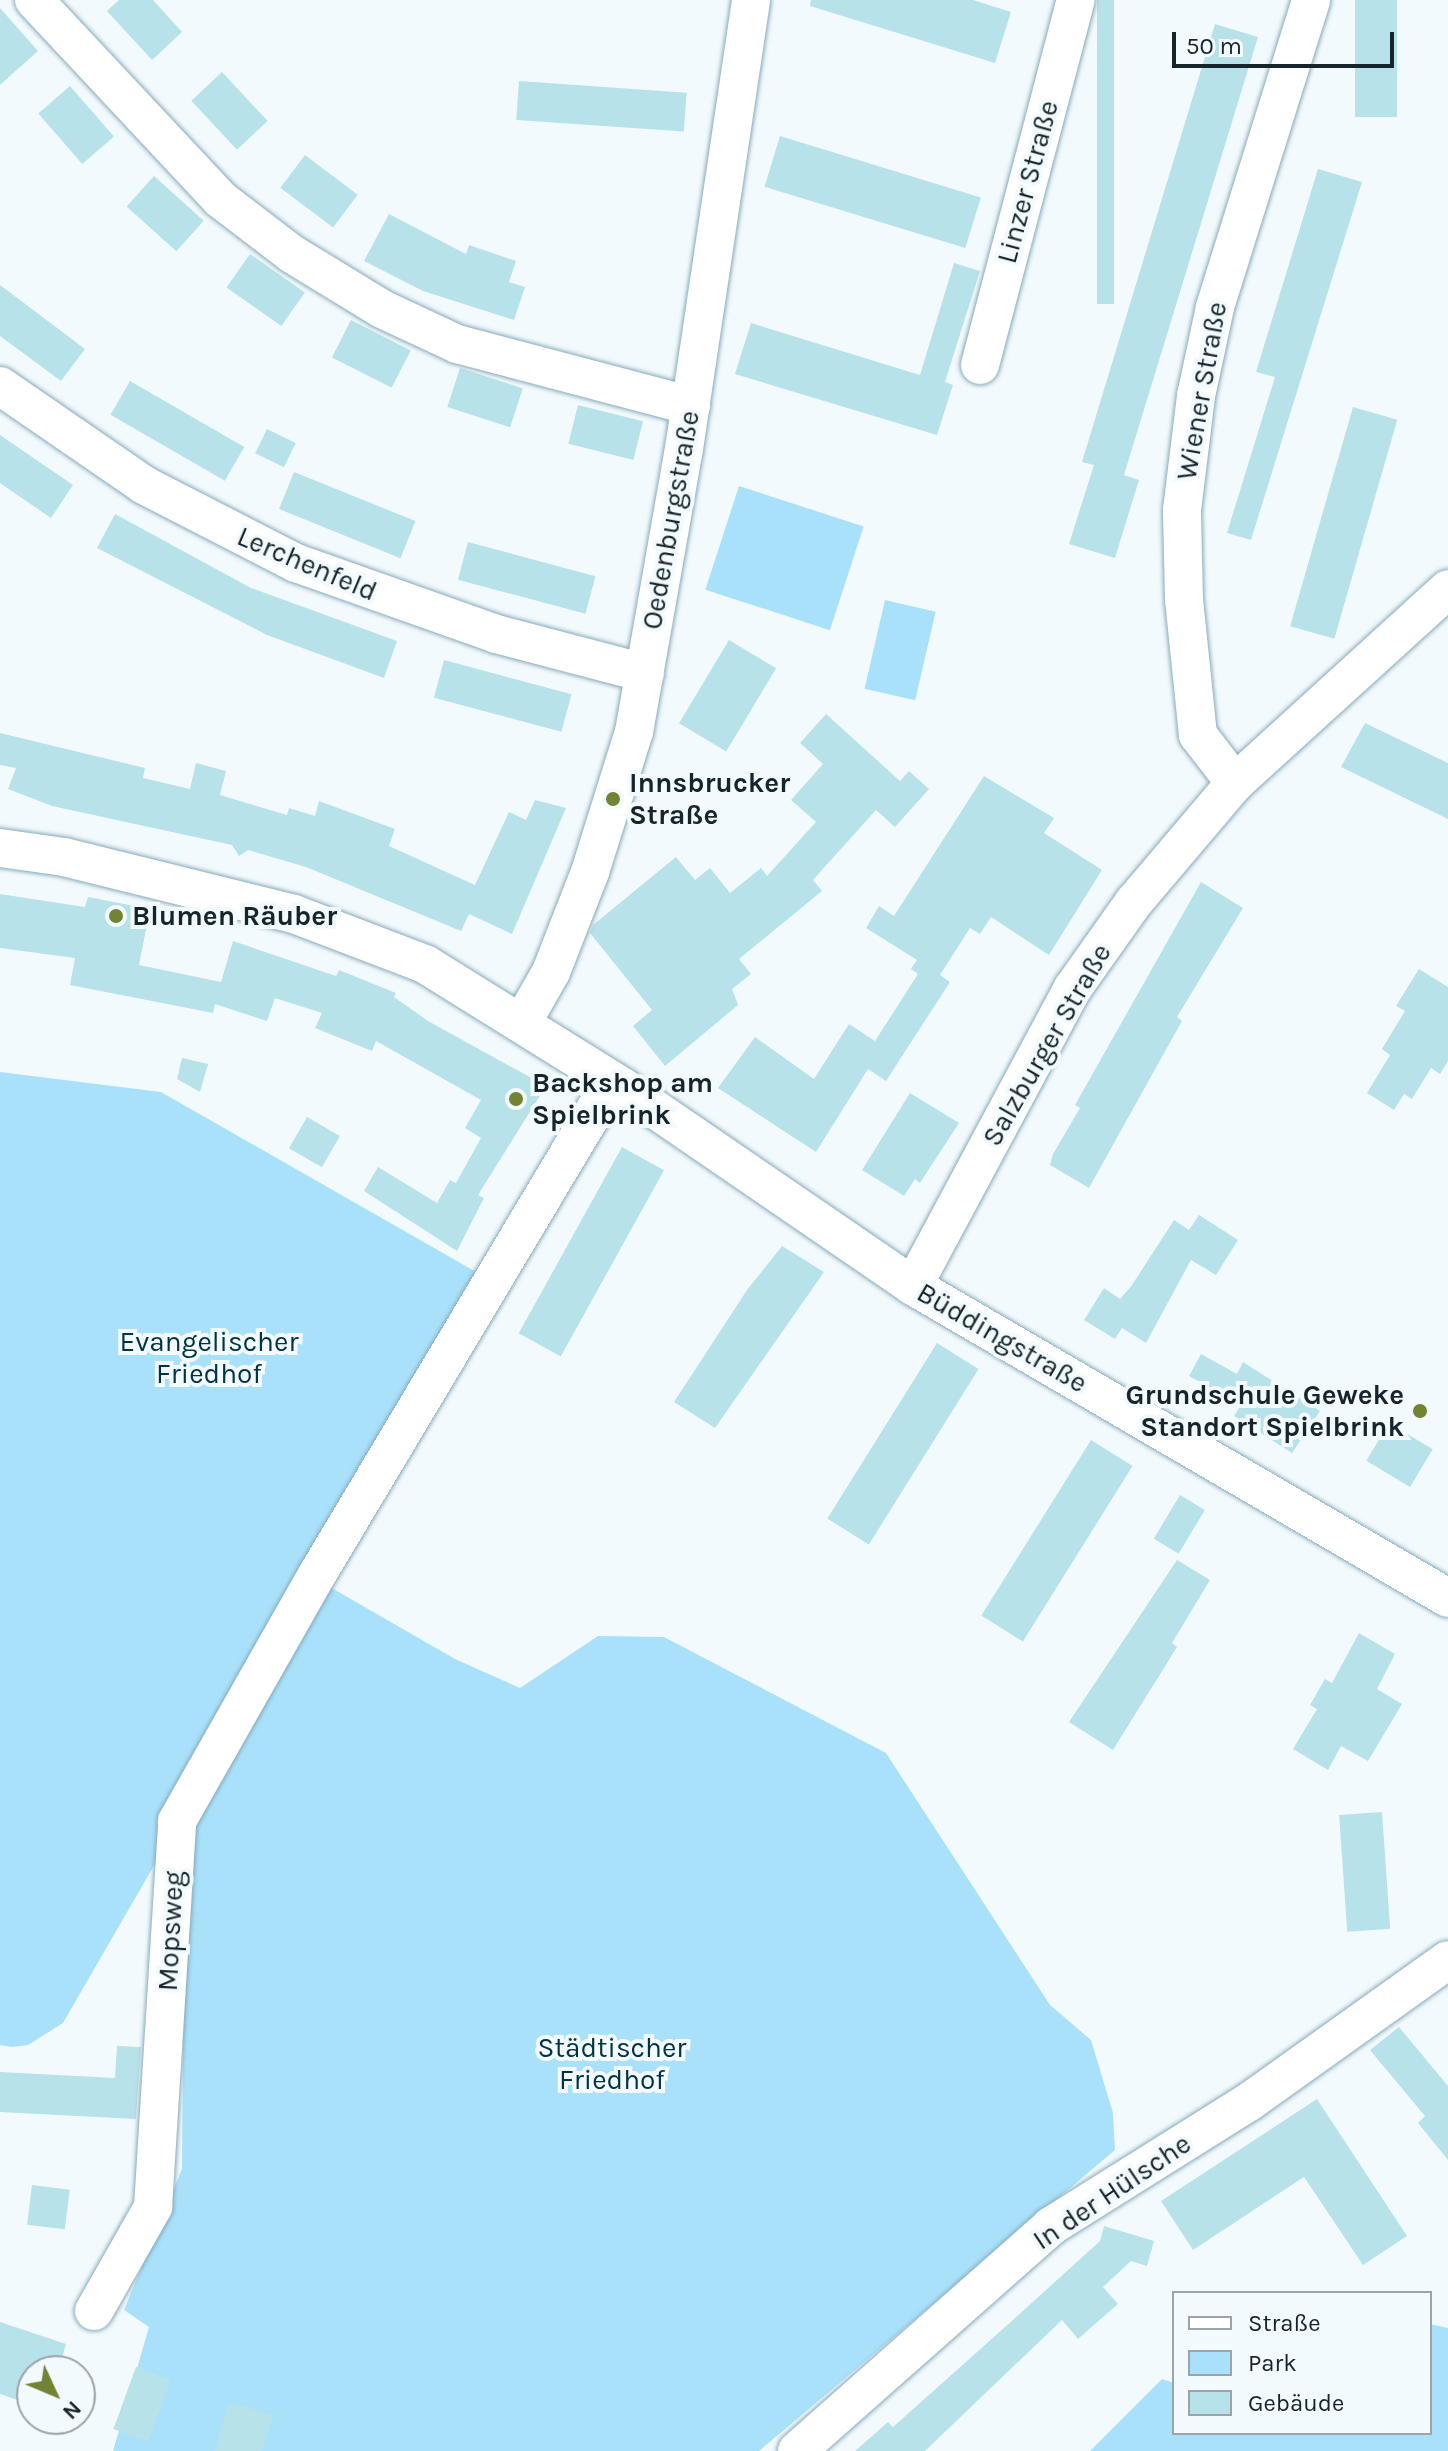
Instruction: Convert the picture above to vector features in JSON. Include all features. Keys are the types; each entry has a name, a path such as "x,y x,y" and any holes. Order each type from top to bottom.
{"street":[{"path":"34,0 220,199 303,261 382,309 457,344 691,406"},
{"name":"Oedenburgstraße","path":"523,1021 551,972 590,872 634,732 691,406 751,0"},
{"name":"Linzer Straße","path":"980,365 1076,0"},
{"name":"Wiener Straße","path":"1235,783 1198,735 1184,600 1182,510 1196,396 1215,307 1311,0"},
{"name":"Lerchenfeld","path":"0,386 144,485 296,563 496,634 645,673"},
{"name":"Salzburger Straße","path":"913,1286 1073,988 1134,902 1235,783 1448,589"},
{"name":"Büddingstraße","path":"0,848 64,857 294,914 425,964 523,1021 913,1286 1448,1598"},
{"name":"Mopsweg","path":"94,2311 134,2248 153,2207 177,1821 318,1573 612,1081"},
{"name":"In der Hülsche","path":"797,2451 1051,2226 1249,2102 1448,1960"}],"green space":[{"path":"739,486 864,526 830,630 705,590"},
{"path":"885,600 936,612 915,700 865,689"},
{"name":"Evangelischer Friedhof","path":"0,1072 161,1092 492,1281 63,2023 28,2045 12,2047 0,2045"},
{"name":"Städtischer Friedhof","path":"330,1587 455,1659 520,1688 598,1636 664,1637 886,1753 1050,2005 1091,2040 1113,2113 1115,2150 759,2451 113,2451 149,2327 124,2310 182,2169 185,1828"},
{"path":"1432,2324 1448,2328 1448,2451 1090,2451 1162,2379 1172,2382 1172,2435 1432,2435"}],"building":[{"path":"119,0 153,0 182,32 152,60 107,11"},
{"path":"811,0 973,0 1011,12 995,63 810,6"},
{"path":"1097,0 1114,0 1114,304 1097,304"},
{"path":"1355,0 1397,0 1397,117 1355,117"},
{"path":"0,8 38,51 0,85"},
{"path":"1215,24 1258,37 1124,475 1139,480 1115,558 1069,544 1094,465 1082,462"},
{"path":"222,72 268,121 237,150 191,101"},
{"path":"519,81 687,93 684,132 516,120"},
{"path":"70,86 114,137 82,164 38,114"},
{"path":"780,136 981,197 965,248 765,187"},
{"path":"305,155 358,195 333,227 280,188"},
{"path":"1318,169 1362,182 1251,540 1227,533 1275,377 1256,372"},
{"path":"154,176 204,221 176,251 127,206"},
{"path":"389,214 466,254 469,245 516,261 509,282 525,287 514,320 423,291 364,261"},
{"path":"250,254 305,292 281,326 226,288"},
{"path":"954,263 980,271 945,382 953,385 937,435 735,374 751,323 920,375"},
{"path":"0,285 85,349 61,381 0,336"},
{"path":"351,320 411,350 392,388 332,357"},
{"path":"460,368 523,388 510,427 447,407"},
{"path":"130,381 244,447 225,481 110,415"},
{"path":"578,405 643,421 633,460 568,444"},
{"path":"1353,407 1397,420 1334,639 1290,626"},
{"path":"267,429 296,443 284,467 255,453"},
{"path":"0,435 73,485 51,518 0,483"},
{"path":"294,472 415,521 400,558 279,509"},
{"path":"115,514 251,588 397,641 384,678 267,635 97,548"},
{"path":"468,542 596,576 585,614 458,580"},
{"path":"729,640 776,668 726,751 679,723"},
{"path":"444,660 572,694 561,732 434,698"},
{"path":"826,714 900,781 909,771 929,789 895,827 876,810 813,880 822,891 739,959 751,974 732,989 738,1005 665,1066 633,1026 652,1010 590,933 593,925 676,857 695,880 710,868 730,893 761,868 767,876 816,822 791,800 823,764 800,743"},
{"path":"1365,723 1448,763 1448,819 1341,767"},
{"path":"0,733 145,768 143,778 190,789 196,763 226,771 220,795 287,815 289,808 315,816 319,801 395,829 389,846 475,885 509,812 526,820 535,800 566,808 512,934 469,914 461,931 306,867 248,850 239,856 232,845 52,806 8,789 16,768 0,765"},
{"path":"984,776 1054,818 1044,833 1102,870 1049,955 991,917 980,934 970,928 940,975 950,982 886,1081 868,1069 816,1152 718,1088 755,1037 814,1079 849,1024 875,1041 918,974 911,969 917,960 866,928 879,906 894,916"},
{"path":"1201,882 1243,908 1177,1017 1182,1021 1089,1188 1050,1165 1053,1154 1080,1108 1075,1105"},
{"path":"0,894 85,907 88,897 150,909 139,965 221,982 233,941 336,976 339,970 396,993 394,997 428,1021 546,1086 478,1195 484,1198 457,1251 364,1191 378,1167 437,1203 450,1180 456,1183 481,1138 465,1128 481,1100 376,1041 372,1051 315,1028 322,1013 275,998 267,1021 215,1004 213,1013 70,985 75,958 0,948"},
{"path":"1419,969 1448,987 1448,1061 1440,1074 1431,1068 1412,1099 1404,1094 1394,1110 1367,1093 1390,1055 1382,1049 1405,1011 1396,1006"},
{"path":"182,1058 208,1064 200,1092 177,1079"},
{"path":"910,1093 959,1123 920,1183 915,1179 904,1196 862,1170"},
{"path":"307,1117 340,1136 322,1167 289,1148"},
{"path":"622,1147 664,1170 561,1357 519,1333"},
{"path":"1199,1215 1238,1240 1216,1275 1191,1260 1146,1343 1122,1328 1115,1339 1084,1320 1104,1288 1120,1299 1174,1220 1189,1230"},
{"path":"782,1246 824,1272 715,1428 674,1402 747,1290"},
{"path":"937,1343 979,1369 869,1545 827,1519"},
{"path":"1201,1354 1237,1374 1243,1362 1320,1411 1292,1453 1234,1416 1241,1405 1189,1376"},
{"path":"1389,1423 1433,1449 1410,1487 1366,1461"},
{"path":"1091,1440 1133,1466 1023,1642 981,1616"},
{"path":"1180,1495 1205,1510 1179,1554 1154,1539"},
{"path":"1177,1560 1210,1580 1172,1643 1177,1647 1113,1750 1069,1722"},
{"path":"1359,1633 1395,1654 1377,1689 1402,1704 1368,1761 1341,1746 1328,1770 1293,1749 1317,1709 1310,1705 1325,1679 1332,1683"},
{"path":"1382,1812 1390,1929 1347,1932 1339,1815"},
{"path":"1399,2027 1448,2086 1448,2160 1418,2123 1425,2116 1370,2050"},
{"path":"117,2046 141,2047 136,2119 0,2112 0,2072 115,2078"},
{"path":"1317,2099 1407,2236 1363,2265 1304,2177 1193,2250 1161,2201"},
{"path":"32,2185 70,2190 65,2229 27,2225"},
{"path":"1104,2226 1154,2241 1147,2266 1131,2261 1103,2287 1118,2304 1078,2339 1062,2320 925,2451 855,2451 888,2422 893,2427 1014,2319 1100,2241"},
{"path":"0,2322 66,2344 63,2355 16,2355 16,2400 0,2394"},
{"path":"136,2367 171,2380 148,2442 113,2429"},
{"path":"229,2402 273,2415 262,2451 215,2451"}],"place":[{"name":"Innsbrucker Straße","path":"613,799"},
{"name":"Blumen Räuber","path":"116,916"},
{"name":"Backshop am Spielbrink","path":"516,1099"},
{"name":"Grundschule Geweke Standort Spielbrink","path":"1420,1411"}]}
